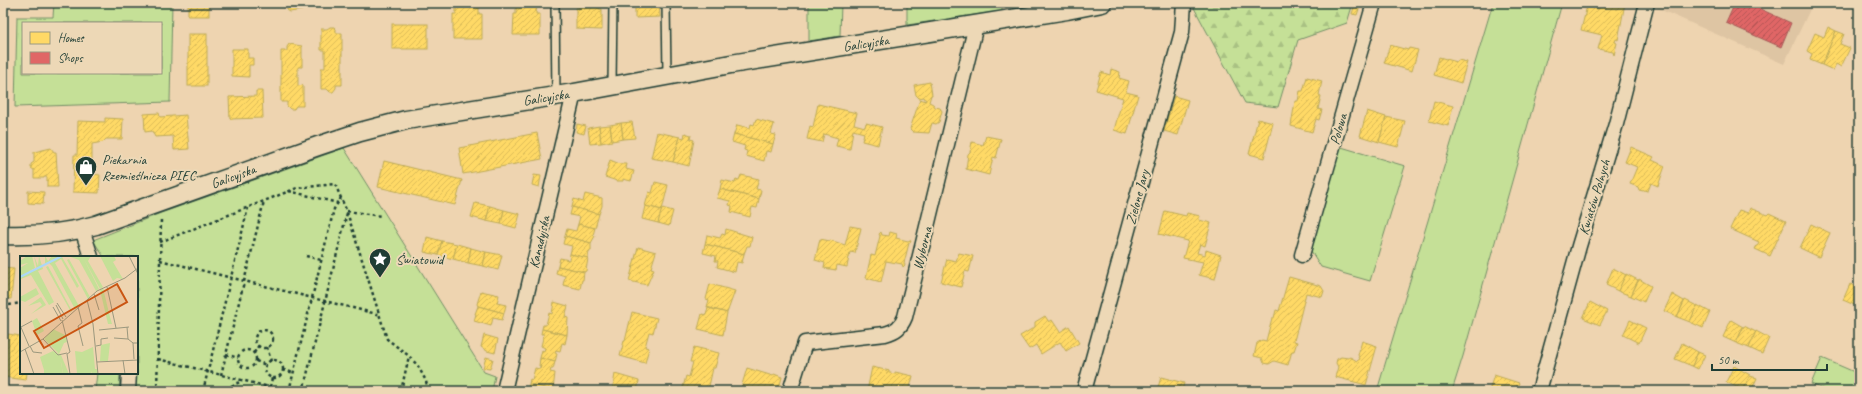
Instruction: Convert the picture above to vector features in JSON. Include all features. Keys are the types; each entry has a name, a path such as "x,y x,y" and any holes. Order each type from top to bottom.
{"street":[{"name":"Galicyjska","path":"3,235 51,234 82,229 115,220 360,132 406,120 574,93 731,64 976,25 1102,3"},
{"name":"Zielone Jary","path":"1084,391 1182,32 1184,3"},
{"name":"Polowa","path":"1302,254 1374,3"},
{"name":"Kwiatów Polnych","path":"1539,391 1579,246 1616,124 1647,3"},
{"name":"Wyborna","path":"790,391 805,342 885,334 893,332 902,325 976,25"},
{"name":"Kanadyjska","path":"504,391 574,93"},
{"path":"82,229 91,256"},
{"path":"128,391 129,374"}],"lane":[{"path":"555,3 556,96"},
{"path":"612,86 613,3"},
{"path":"666,3 667,76"}],"path":[{"path":"160,242 298,188 335,184 347,211 388,339 409,356 418,366 426,381 428,391"},
{"path":"289,191 338,203"},
{"path":"289,391 334,209 341,198"},
{"path":"221,375 264,201"},
{"path":"203,391 248,207"},
{"path":"347,211 381,216"},
{"path":"303,391 347,211"},
{"path":"157,391 161,213"},
{"path":"306,256 321,260"},
{"path":"160,260 381,315"},
{"path":"3,306 20,303"},
{"path":"266,330 271,332 274,338 272,343 267,347 259,345 256,342 256,336 260,331 266,330"},
{"path":"256,362 254,353 259,345"},
{"path":"267,347 271,361"},
{"path":"254,353 246,350 240,354 238,358 240,365 245,368 251,368 256,362"},
{"path":"226,354 238,358"},
{"path":"401,391 409,356"},
{"path":"158,359 285,391"},
{"path":"266,365 271,361 276,360 281,363 283,370 280,376 272,378"},
{"path":"256,362 266,365"},
{"path":"266,365 266,372 272,378"},
{"path":"283,370 294,373"},
{"path":"271,391 269,387 272,378"},
{"path":"220,391 242,380"}],"shaded area":[{"path":"1650,3 1813,3 1784,64 1650,5"}],"green space":[{"path":"54,3 172,3 170,102 15,107 17,17 53,17"},
{"path":"809,3 841,3 840,36 809,41"},
{"path":"907,3 1002,3 1002,11 907,25"},
{"path":"1353,3 1347,23 1298,40 1278,107 1245,103 1192,4"},
{"path":"1493,3 1562,3 1463,356 1452,391 1377,391"},
{"path":"1338,146 1405,166 1370,281 1321,267 1308,246"},
{"path":"344,148 484,372 495,376 492,391 134,391 135,374 138,374 138,256 103,256 93,240 161,213"},
{"path":"1822,358 1859,374 1859,391 1828,391 1811,384"},
{"path":"97,374 120,374 119,391 95,391"}],"building: Homes":[{"path":"188,3 209,3 209,16 188,16"},
{"path":"281,3 302,3 302,10 290,12 287,10 287,6 281,6"},
{"path":"456,3 479,3 479,14 482,14 482,39 453,39 453,14 456,14"},
{"path":"516,3 537,3 536,14 540,14 540,35 513,35"},
{"path":"579,3 599,3 599,9 602,9 602,30 576,29 576,8 579,8"},
{"path":"635,3 659,3 660,17 635,18"},
{"path":"1600,3 1625,3 1618,40 1616,39 1615,42 1617,43 1614,55 1613,52 1598,49 1602,35 1581,30 1587,6 1598,9"},
{"path":"1355,4 1360,6 1357,15 1352,14"},
{"path":"392,24 428,24 428,49 392,49"},
{"path":"334,27 336,29 336,33 342,33 342,85 336,85 333,92 330,92 327,89 321,89 321,68 325,68 325,50 321,50 321,29 327,29"},
{"path":"1828,27 1836,31 1822,65 1810,60 1812,54 1807,51 1815,33 1824,37"},
{"path":"1836,31 1844,34 1840,44 1850,48 1841,67 1836,64 1833,70 1822,65"},
{"path":"188,34 207,34 207,86 188,86"},
{"path":"289,44 302,46 302,67 298,67 298,86 303,85 303,106 296,106 294,109 290,109 287,106 287,102 281,102 281,51 287,51"},
{"path":"1390,45 1408,50 1409,48 1418,50 1412,71 1384,63"},
{"path":"232,49 248,49 248,58 253,58 253,65 249,65 249,77 232,76"},
{"path":"1439,57 1457,62 1458,60 1467,62 1461,83 1434,75"},
{"path":"1111,69 1120,72 1119,78 1129,81 1126,92 1138,95 1127,134 1114,130 1123,98 1096,90 1101,72 1110,75"},
{"path":"1307,77 1322,81 1318,109 1322,110 1319,120 1316,119 1312,132 1291,126 1295,101 1298,101 1300,91 1303,91"},
{"path":"930,82 932,95 929,102 935,107 940,108 942,111 939,122 936,124 932,123 929,133 913,132 910,129 920,99 926,101 924,97 919,98 916,95 914,85"},
{"path":"256,91 262,91 263,118 230,119 229,97 256,96"},
{"path":"1174,96 1188,100 1178,135 1164,131"},
{"path":"1434,101 1453,106 1448,126 1429,121"},
{"path":"818,104 857,113 854,124 865,127 866,123 882,127 878,145 862,141 864,133 853,130 850,149 836,146 838,138 824,134 822,142 807,139 810,126 813,127"},
{"path":"1367,111 1386,117 1379,142 1360,136"},
{"path":"159,113 160,117 186,115 189,149 174,150 173,136 155,137 152,131 145,132 144,114"},
{"path":"1386,117 1405,121 1398,147 1379,142"},
{"path":"105,118 123,119 122,139 106,139 103,142 92,144 92,174 100,175 99,193 73,192 74,155 77,155 78,121 105,122"},
{"path":"756,119 774,124 771,134 776,135 773,144 734,134 737,125 750,128 751,124 754,125"},
{"path":"1258,119 1273,123 1264,158 1249,154"},
{"path":"632,122 635,138 623,139 621,123"},
{"path":"621,123 623,139 612,141 610,125"},
{"path":"577,124 586,126 584,134 576,132"},
{"path":"610,125 612,141 601,143 599,126"},
{"path":"599,126 601,143 590,144 588,128"},
{"path":"657,132 680,137 673,162 651,158"},
{"path":"537,133 542,159 463,174 459,148"},
{"path":"685,133 691,135 690,139 694,140 689,166 673,162 680,137 684,138"},
{"path":"734,134 773,144 771,152 766,151 764,161 746,156 747,151 744,150 745,146 732,142"},
{"path":"986,136 1001,139 996,158 993,157 989,175 966,169 968,154 970,152 972,142 983,145"},
{"path":"1631,147 1654,157 1652,160 1665,166 1658,186 1651,183 1648,191 1643,191 1630,184 1637,167 1625,162"},
{"path":"51,148 54,152 56,152 58,187 47,187 47,177 34,178 34,170 31,168 31,164 34,162 34,152"},
{"path":"610,160 620,164 627,164 626,169 634,171 631,181 623,179 623,181 617,181 605,177"},
{"path":"384,161 462,180 455,205 378,187"},
{"path":"534,175 541,176 539,187 532,185"},
{"path":"741,175 759,179 756,189 761,190 759,199 720,189 722,180 735,183 736,179 739,180"},
{"path":"655,182 668,185 662,210 645,206 649,192 652,193"},
{"path":"720,189 759,199 757,208 752,207 750,217 731,212 732,206 729,205 730,201 717,198"},
{"path":"28,191 44,192 43,204 28,203"},
{"path":"585,194 602,198 602,206 599,214 572,207 574,199 583,202"},
{"path":"475,203 490,206 486,221 471,217"},
{"path":"490,206 504,210 501,224 486,221"},
{"path":"645,206 662,210 658,223 642,219"},
{"path":"572,207 599,214 595,228 578,224 580,217 570,215"},
{"path":"662,208 673,211 669,226 658,223"},
{"path":"1750,208 1767,215 1769,213 1786,221 1770,256 1755,249 1759,242 1730,229 1739,210 1748,213"},
{"path":"504,210 520,214 516,228 501,224"},
{"path":"1165,211 1186,216 1187,213 1200,216 1199,220 1211,223 1205,246 1200,244 1197,253 1205,255 1206,250 1221,255 1215,279 1199,275 1203,262 1183,258 1188,241 1159,234"},
{"path":"578,224 595,228 593,235 595,236 591,243 565,236 567,229 576,231"},
{"path":"1811,224 1830,233 1819,257 1800,248"},
{"path":"850,226 861,228 855,253 850,252 847,267 837,265 836,270 824,268 825,263 815,260 820,239 830,240 845,245"},
{"path":"726,229 752,237 750,246 747,246 744,254 705,244 707,235 720,238 722,234 725,235"},
{"path":"881,232 882,235 889,236 890,232 897,234 896,238 908,241 910,240 911,242 909,243 904,263 905,265 903,267 902,264 886,261 881,282 866,278 871,255 875,256 880,236 879,234"},
{"path":"565,236 591,243 591,251 589,251 588,258 570,254 572,246 563,244"},
{"path":"427,237 442,241 438,255 424,252"},
{"path":"442,241 457,244 453,259 438,255"},
{"path":"457,244 471,248 468,263 453,259"},
{"path":"705,244 744,254 742,263 737,262 735,272 717,267 718,261 715,261 716,256 703,253"},
{"path":"638,247 656,252 651,268 654,269 647,285 629,281"},
{"path":"471,248 486,252 483,266 468,263"},
{"path":"486,252 502,255 498,270 483,266"},
{"path":"959,253 973,256 969,272 965,271 961,287 941,282 947,259 956,261"},
{"path":"570,254 588,258 586,271 584,272 558,266 560,258 569,260"},
{"path":"558,266 584,272 580,289 563,285 565,276 556,273"},
{"path":"3,268 14,269 11,299 3,298"},
{"path":"1613,268 1626,275 1618,291 1606,285"},
{"path":"1626,274 1638,280 1631,296 1618,291"},
{"path":"1289,277 1321,286 1324,291 1322,297 1306,293 1294,341 1297,342 1294,351 1292,351 1288,365 1274,361 1269,364 1264,363 1262,358 1254,356 1257,343 1262,340 1266,341 1272,318 1274,318 1276,310 1279,311"},
{"path":"1639,279 1651,286 1644,302 1631,296"},
{"path":"710,284 735,291 727,313 707,307 709,300 706,299"},
{"path":"1850,284 1859,288 1859,307 1843,300"},
{"path":"481,291 499,295 497,303 506,305 504,313 478,306 477,304"},
{"path":"1672,294 1684,301 1677,317 1664,311"},
{"path":"1685,300 1697,306 1690,322 1677,317"},
{"path":"554,302 568,306 565,317 568,318 567,335 542,329 543,325 546,325 549,313 552,314"},
{"path":"1590,302 1607,311 1600,325 1583,318"},
{"path":"1697,305 1710,312 1703,328 1690,322"},
{"path":"478,306 504,313 502,320 493,318 491,326 474,321"},
{"path":"708,308 727,313 723,335 698,329 702,314 706,315"},
{"path":"632,312 657,318 653,333 649,332 645,347 649,348 645,363 620,356"},
{"path":"1045,316 1049,322 1052,320 1060,332 1069,326 1079,343 1066,351 1060,342 1041,354 1036,345 1029,349 1020,336 1035,327 1035,322"},
{"path":"1630,320 1646,328 1639,343 1623,335"},
{"path":"1731,320 1743,327 1736,343 1723,337"},
{"path":"1744,326 1756,332 1749,348 1736,343"},
{"path":"542,329 567,335 565,344 562,343 560,351 556,350 555,353 557,354 555,362 540,358 542,350 544,351 545,348 541,346 544,334 541,334"},
{"path":"1756,331 1769,338 1762,354 1749,348"},
{"path":"8,334 20,336 20,374 27,374 26,380 3,377"},
{"path":"484,335 498,339 495,353 487,351 481,347"},
{"path":"1362,341 1377,346 1366,385 1335,377 1338,367 1336,363 1337,359 1341,357 1350,357 1357,361 1360,359 1358,355"},
{"path":"1682,343 1698,352 1692,366 1675,359"},
{"path":"694,347 719,353 715,368 713,368 708,391 682,391 686,376 689,377 693,362 690,362"},
{"path":"1698,352 1705,355 1698,369 1692,366"},
{"path":"486,357 493,359 490,369 483,368"},
{"path":"540,358 555,362 553,369 551,369 550,372 555,373 553,390 529,384 530,379 532,380 535,368 540,369"},
{"path":"1734,366 1750,375 1743,390 1726,382"},
{"path":"872,367 890,371 890,373 895,374 895,372 913,376 909,391 867,391"},
{"path":"747,368 773,376 774,374 782,377 779,389 771,387 770,391 751,391 741,388"},
{"path":"615,374 639,381 637,391 612,391"},
{"path":"1494,375 1519,383 1516,391 1489,391"},
{"path":"1750,376 1757,378 1751,391 1747,391 1743,389"},
{"path":"1161,377 1184,383 1182,391 1157,391"},
{"path":"529,384 553,391 530,391 528,388"},
{"path":"1774,385 1784,390 1784,391 1771,391"}],"building: Shops":[{"path":"1735,3 1747,3 1791,23 1781,47 1726,23"}],"place":[{"name":"Piekarnia Rzemieślnicza PIEC","path":"86,186"},
{"name":"Światowid","path":"380,278"}]}
